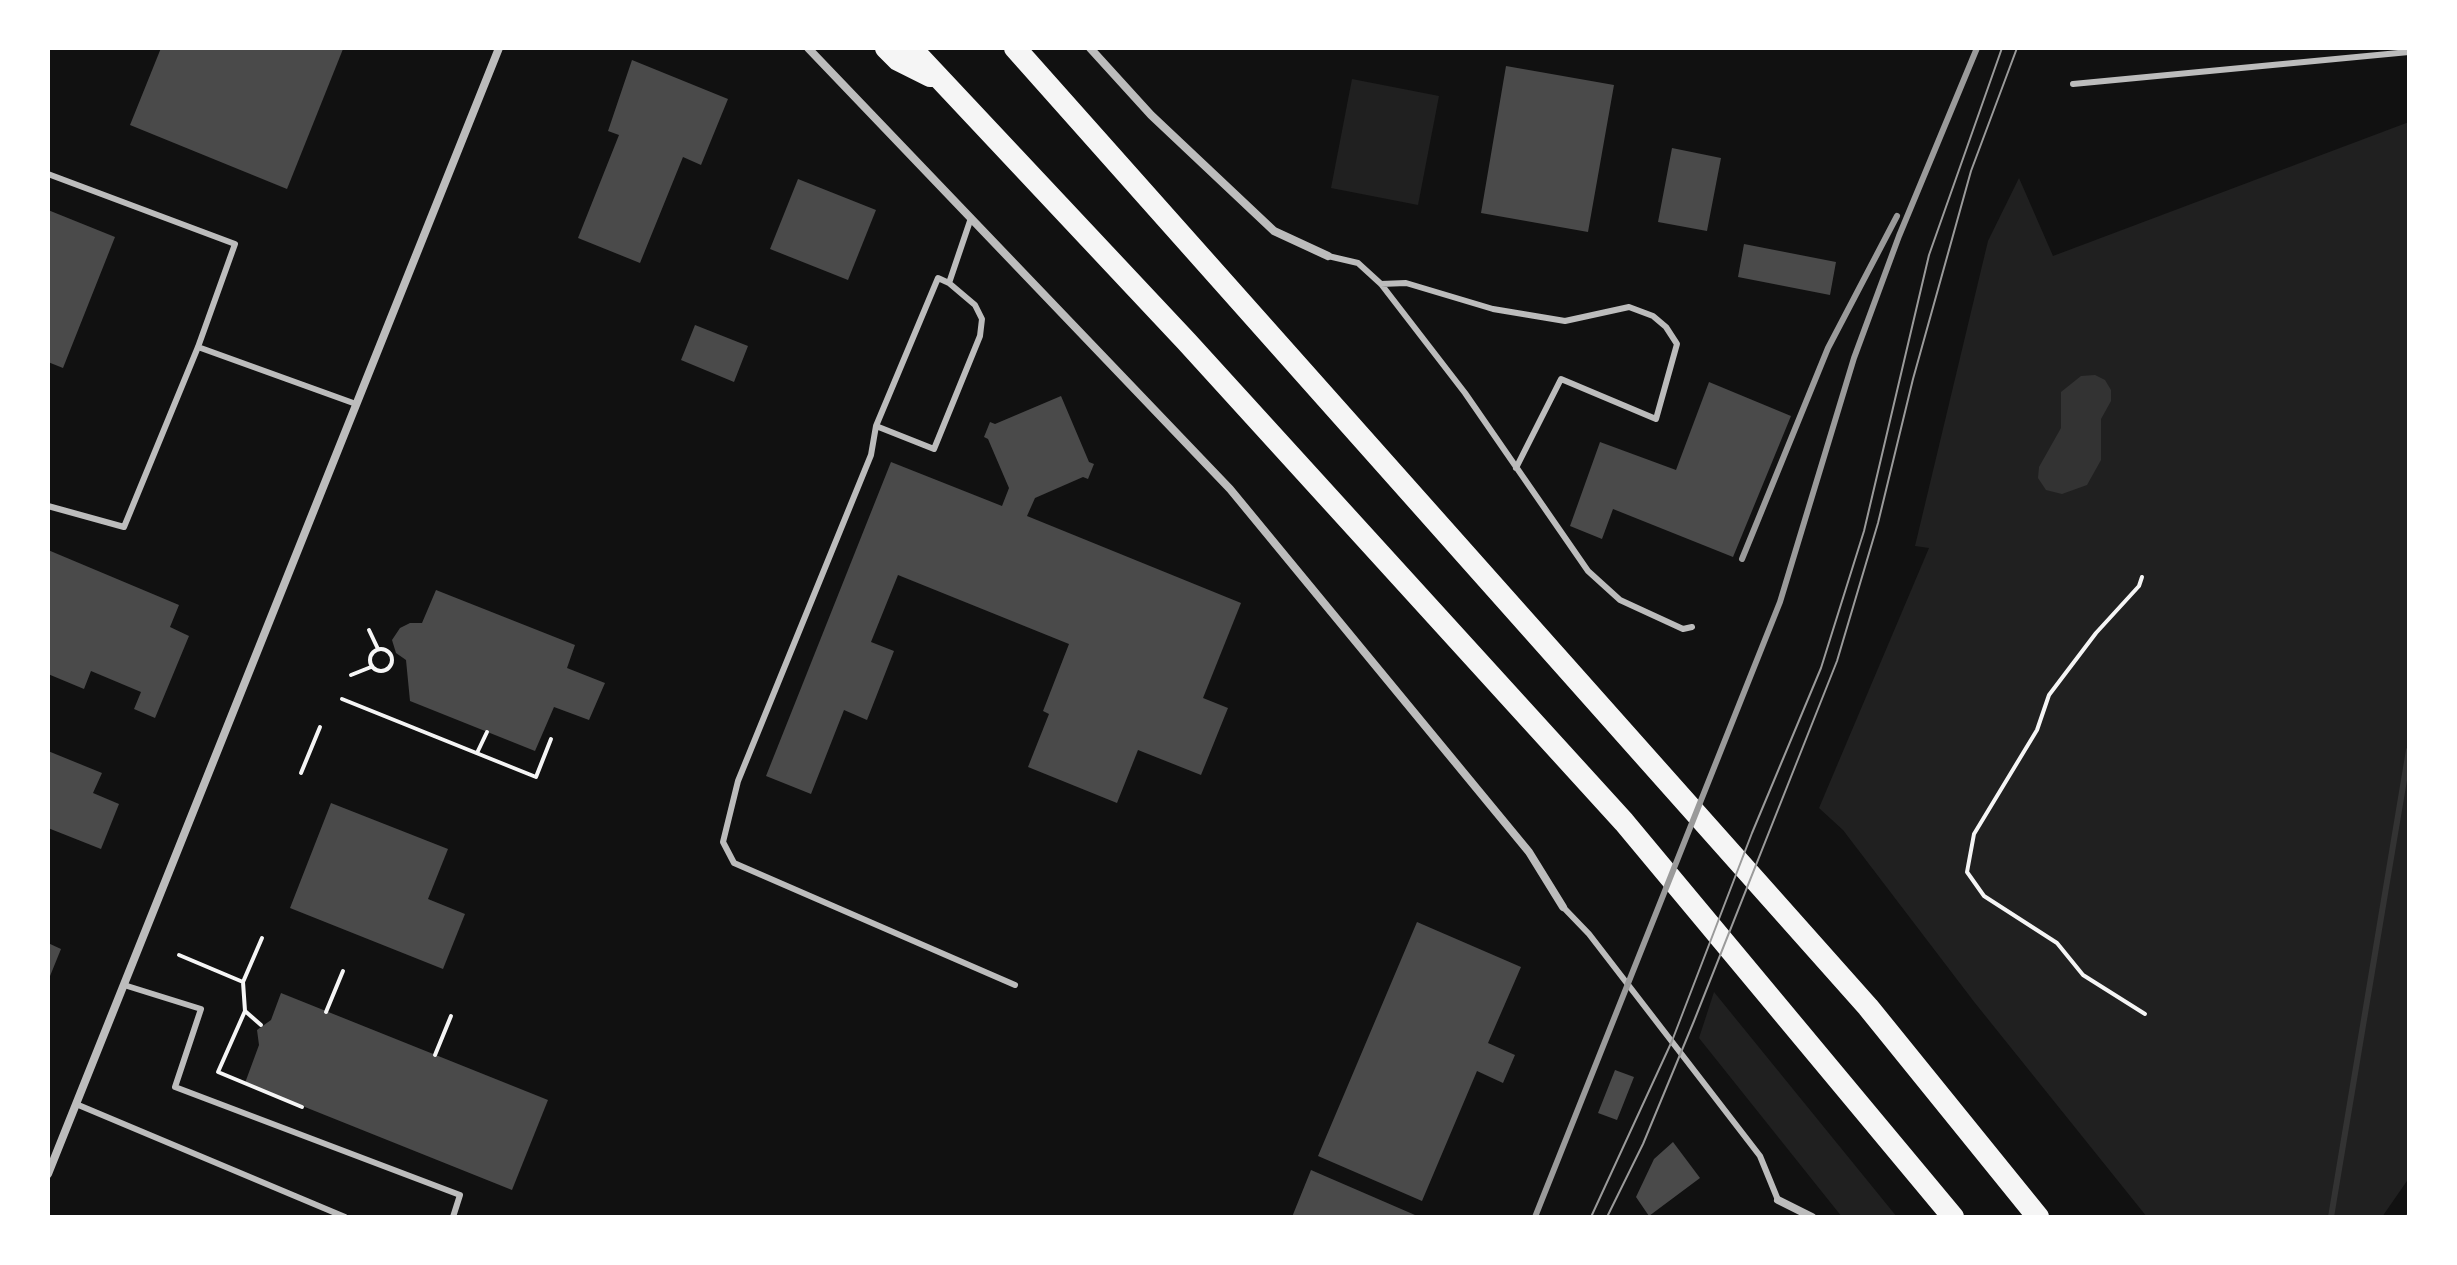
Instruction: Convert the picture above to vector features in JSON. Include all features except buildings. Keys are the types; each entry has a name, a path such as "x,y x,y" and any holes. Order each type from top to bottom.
{"highway":[{"path":"886,48 898,60 941,82"},
{"path":"911,48 1198,354 1624,822 1773,997 1953,1217"},
{"path":"1015,48 1868,1007 2038,1217"}],"street":[{"path":"48,1174 499,48"},
{"path":"808,48 1230,489 1529,852 1563,907"},
{"path":"1090,48 1151,115 1274,231 1328,256"},
{"path":"1778,1200 1812,1217"}],"lane":[{"path":"2073,84 2409,52"},
{"path":"48,174 235,244 198,347 124,527 48,506"},
{"path":"949,283 971,218"},
{"path":"1328,256 1358,263 1381,284 1465,393 1588,571 1620,600 1683,629 1692,627"},
{"path":"876,426 934,449 980,336 982,319 975,305 949,283 938,278 876,426 871,455 738,781 723,842 734,863 1015,985"},
{"path":"1381,284 1406,283 1493,309 1565,321 1629,307 1653,316 1666,327 1677,344 1656,419 1561,379 1516,468"},
{"path":"198,347 356,404"},
{"path":"1563,907 1589,934 1760,1156 1778,1200"},
{"path":"124,985 201,1009 175,1087 460,1195 453,1217"},
{"path":"76,1104 345,1217"}],"path":[{"path":"2142,577 2139,586 2096,633 2049,695 2037,730 1974,834 1967,872 1984,896 2057,943 2083,975 2145,1014"},
{"path":"351,675 371,667 384,671 393,663 394,654 378,649 369,630"},
{"path":"371,667 370,659 378,649"},
{"path":"342,699 536,777 551,739"},
{"path":"301,773 320,727"},
{"path":"477,753 487,732"},
{"path":"262,938 243,982 245,1011 218,1072 302,1107"},
{"path":"179,955 243,982"},
{"path":"326,1012 343,971"},
{"path":"245,1011 261,1025"},
{"path":"435,1055 451,1016"}],"shaded area":[{"path":"1352,79 1439,96 1418,205 1331,188"},
{"path":"2409,122 2409,1178 2382,1217 2147,1217 1975,1003 1843,830 1819,808 1929,548 1915,546 1988,241 2019,178 2053,256"},
{"path":"2095,375 2105,380 2111,390 2111,401 2101,419 2101,460 2087,485 2062,494 2046,490 2038,478 2039,467 2061,428 2061,392 2081,376"},
{"path":"1714,992 1897,1217 1842,1217 1699,1038"}],"waterway":[{"path":"2331,1217 2409,750"}],"tram line":[{"path":"1591,1217 1672,1041 1752,833 1821,668 1864,531 1929,255 2002,48"},
{"path":"1607,1217 1643,1144 1694,1021 1837,661 1878,523 1913,379 1971,171 2017,48"}],"railway":[{"path":"1535,1217 1780,602 1854,358 1899,236 1977,48"},
{"path":"1742,559 1828,348 1897,216"}]}
